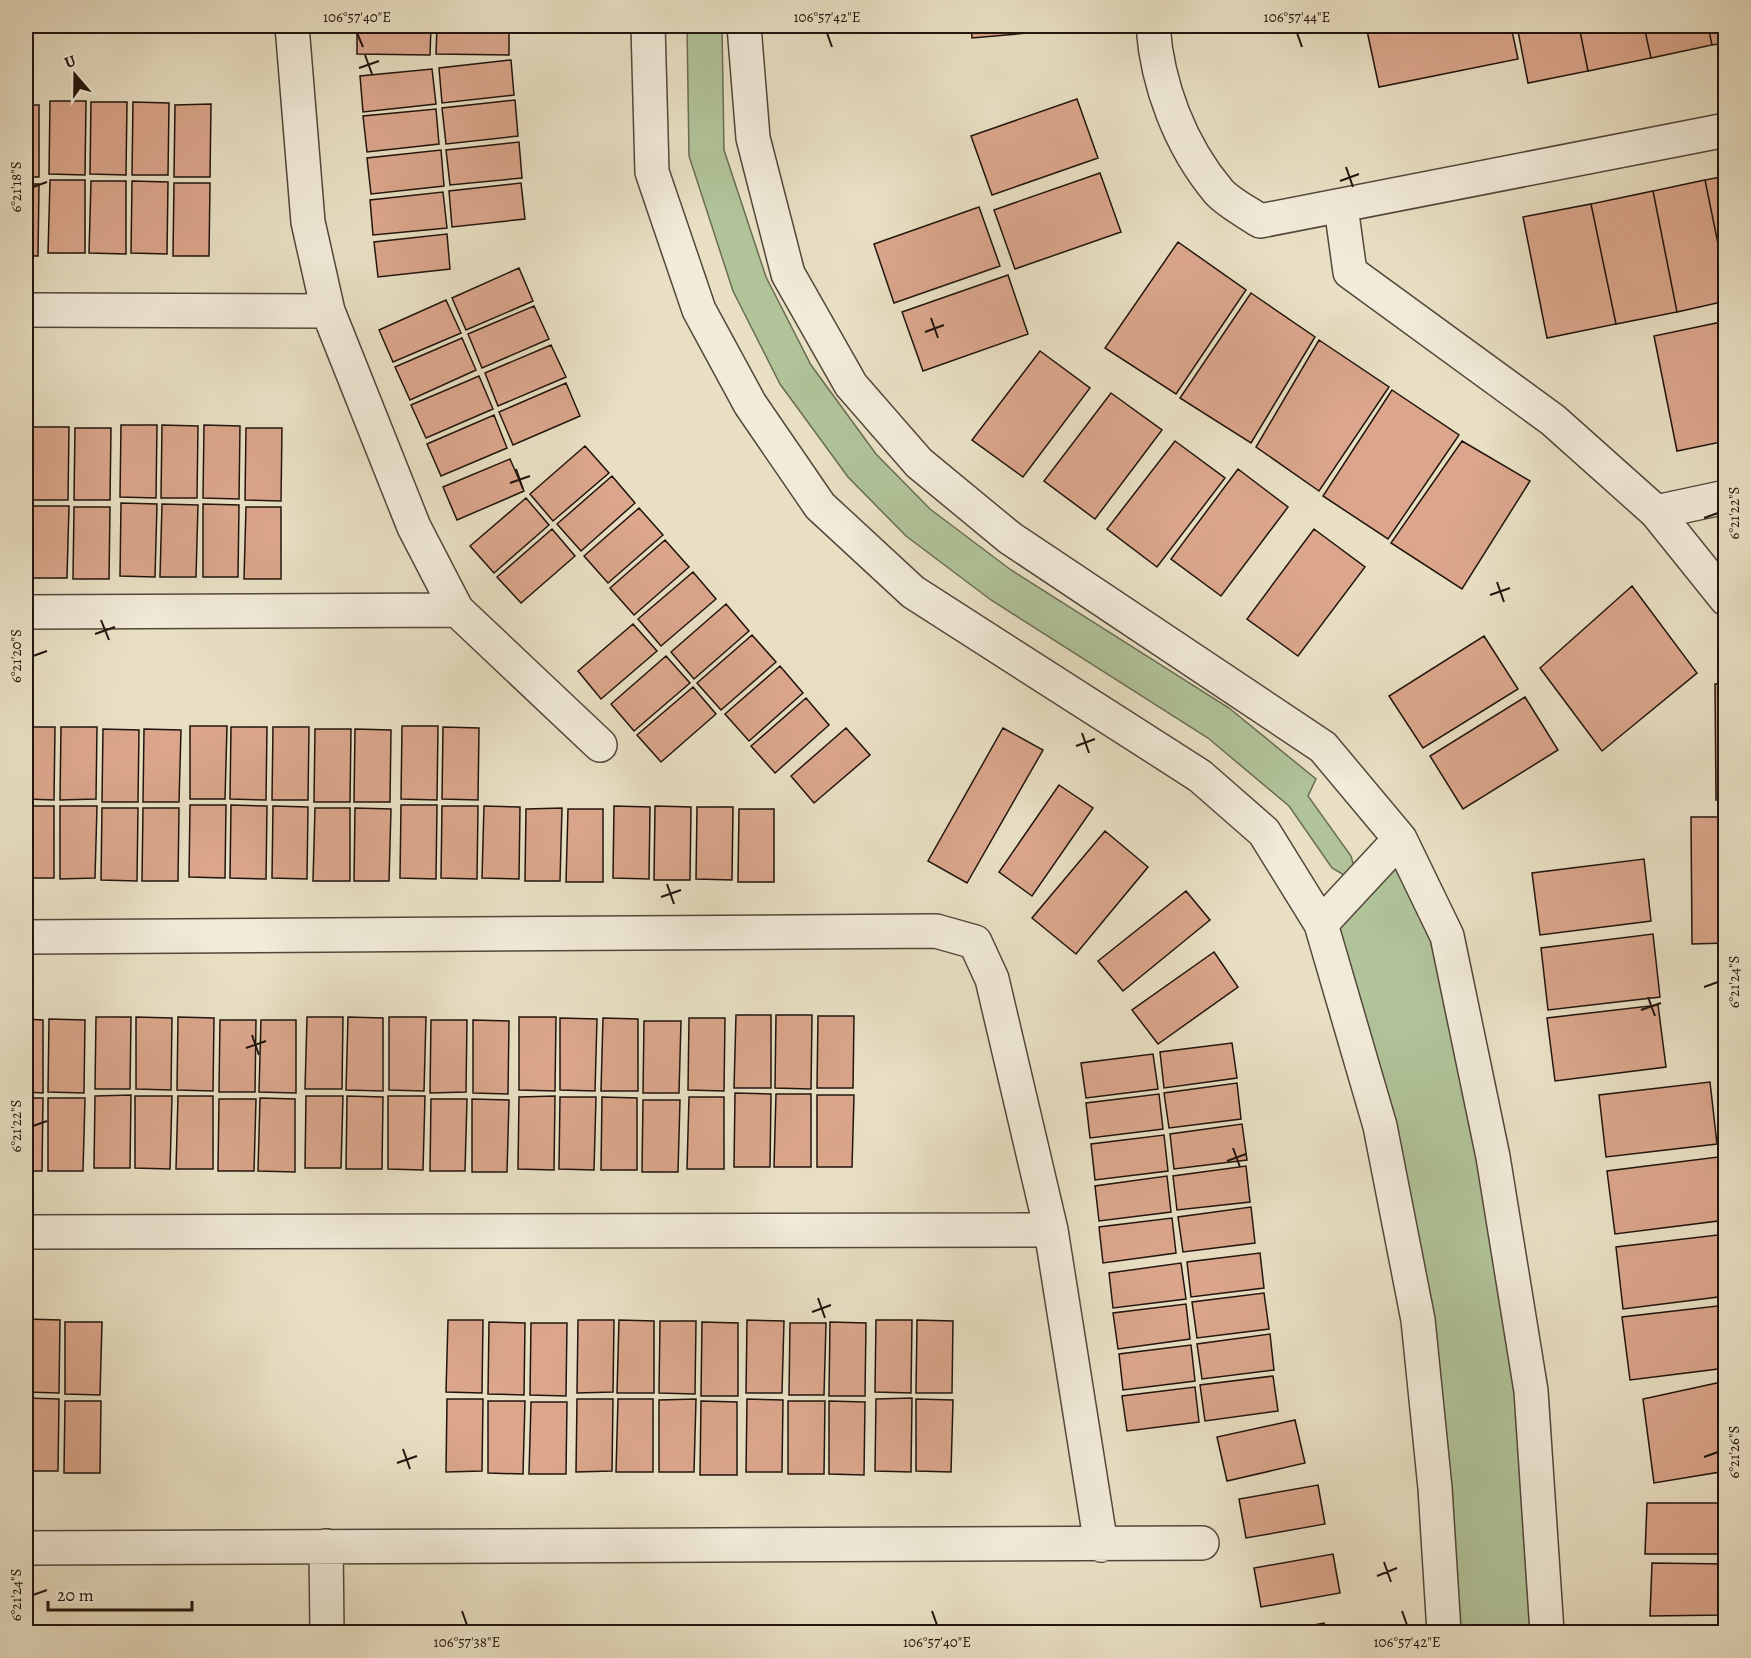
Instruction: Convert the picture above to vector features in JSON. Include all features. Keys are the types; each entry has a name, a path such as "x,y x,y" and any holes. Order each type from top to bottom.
{"street":[{"path":"292,26 309,222 327,311 414,527 457,610 600,745"},
{"path":"648,26 652,172 699,310 750,404 820,506 913,592 1200,776 1264,832 1321,924 1380,1126 1418,1320 1435,1488 1444,1632"},
{"path":"744,26 753,138 789,274 851,385 919,464 1010,538 1323,747 1400,839 1447,936 1493,1157 1532,1391 1547,1632"},
{"path":"1153,26 1155,57 1185,143 1220,193 1260,221 1341,207 1725,130"},
{"path":"1341,207 1350,272 1553,420 1656,512 1725,599"},
{"path":"26,310 327,311"},
{"path":"1656,512 1725,498"},
{"path":"26,612 457,610"},
{"path":"1321,924 1400,839"},
{"path":"26,937 936,931 975,942 992,979 1051,1230 1101,1545"},
{"path":"26,1232 1051,1230"},
{"path":"26,1548 1202,1543"},
{"path":"326,1546 327,1632"}],"green space":[{"path":"687,26 722,26 724,150 766,277 811,365 876,454 930,509 1011,570 1229,708 1316,779 1308,796 1351,856 1355,870 1349,878 1332,868 1289,806 1208,738 991,600 906,536 848,477 780,384 733,291 689,156"},
{"path":"1400,839 1447,936 1504,1226 1547,1632 1444,1632 1418,1320 1321,924"}],"building":[{"path":"357,26 431,26 430,55 357,54"},
{"path":"437,26 509,26 509,55 436,54"},
{"path":"971,26 1083,26 1084,28 972,38"},
{"path":"1366,26 1511,26 1518,59 1379,87"},
{"path":"1517,26 1579,26 1588,71 1528,83"},
{"path":"1579,26 1644,26 1651,58 1588,71"},
{"path":"1644,26 1708,26 1712,45 1651,58"},
{"path":"1708,26 1726,26 1726,43 1712,45"},
{"path":"511,60 514,95 442,103 439,68"},
{"path":"432,69 436,104 363,112 360,76"},
{"path":"1077,99 1098,158 992,195 971,136"},
{"path":"515,100 518,136 446,144 442,108"},
{"path":"50,101 86,101 85,175 49,174"},
{"path":"91,102 127,102 126,175 90,174"},
{"path":"133,102 169,103 168,175 132,175"},
{"path":"211,104 210,177 174,177 175,105"},
{"path":"26,105 39,105 39,177 26,177"},
{"path":"436,109 439,144 367,152 363,116"},
{"path":"519,142 522,178 450,185 446,150"},
{"path":"441,150 444,186 371,194 367,158"},
{"path":"1100,173 1121,232 1015,269 994,210"},
{"path":"1726,176 1726,283 1705,180"},
{"path":"50,180 85,180 85,253 48,253"},
{"path":"1705,180 1726,283 1726,301 1677,312 1653,191"},
{"path":"91,181 126,181 126,254 89,253"},
{"path":"132,181 168,182 167,254 131,253"},
{"path":"174,183 210,183 209,256 173,256"},
{"path":"521,183 525,219 452,227 449,191"},
{"path":"26,184 39,184 38,256 26,256"},
{"path":"1653,191 1677,312 1616,324 1591,204"},
{"path":"443,192 447,228 373,235 370,200"},
{"path":"1591,204 1616,324 1547,338 1523,217"},
{"path":"979,207 1000,266 894,303 874,244"},
{"path":"447,234 450,269 378,277 374,242"},
{"path":"1178,242 1246,290 1176,394 1105,348"},
{"path":"519,268 533,301 466,330 452,298"},
{"path":"1008,275 1028,334 923,371 902,312"},
{"path":"1251,293 1315,337 1251,443 1180,398"},
{"path":"446,300 461,333 393,362 379,330"},
{"path":"534,306 549,339 482,368 468,334"},
{"path":"1726,321 1726,441 1677,451 1654,336"},
{"path":"462,338 476,370 410,400 395,367"},
{"path":"1319,340 1389,387 1319,491 1256,447"},
{"path":"551,345 566,377 498,406 485,373"},
{"path":"1040,351 1090,388 1023,477 972,440"},
{"path":"479,376 493,409 426,438 411,405"},
{"path":"566,383 580,416 513,445 499,412"},
{"path":"1392,390 1459,435 1388,539 1323,496"},
{"path":"1111,393 1162,430 1095,519 1044,481"},
{"path":"494,415 507,448 441,476 427,444"},
{"path":"121,425 157,425 156,498 120,497"},
{"path":"162,425 198,426 197,498 161,498"},
{"path":"204,425 240,426 239,499 203,498"},
{"path":"33,427 69,427 68,500 32,500"},
{"path":"75,428 111,428 110,500 74,500"},
{"path":"246,428 282,428 281,501 245,500"},
{"path":"1175,441 1225,478 1157,567 1107,529"},
{"path":"1462,441 1530,481 1462,589 1391,543"},
{"path":"585,446 609,473 553,521 530,494"},
{"path":"510,459 524,491 457,520 443,487"},
{"path":"1238,469 1288,507 1221,596 1171,559"},
{"path":"612,476 635,503 581,551 557,524"},
{"path":"526,498 549,525 494,573 470,546"},
{"path":"121,503 157,504 155,577 120,576"},
{"path":"162,504 198,505 196,577 160,577"},
{"path":"203,504 239,505 238,577 203,577"},
{"path":"32,506 69,506 67,578 31,578"},
{"path":"74,507 110,507 109,579 73,579"},
{"path":"246,507 281,507 281,579 244,579"},
{"path":"639,508 663,535 608,583 584,556"},
{"path":"552,529 575,556 521,603 497,577"},
{"path":"1314,529 1365,567 1298,656 1247,619"},
{"path":"665,540 689,567 634,615 610,588"},
{"path":"693,572 716,599 661,646 638,619"},
{"path":"1632,586 1697,673 1602,751 1540,668"},
{"path":"726,604 749,631 694,679 671,652"},
{"path":"633,624 657,651 601,699 578,671"},
{"path":"752,635 776,662 721,710 697,683"},
{"path":"1484,636 1518,689 1423,748 1389,696"},
{"path":"666,656 690,683 634,731 611,704"},
{"path":"780,666 803,693 749,741 725,714"},
{"path":"1726,683 1726,800 1716,800 1715,684"},
{"path":"693,687 716,714 661,762 637,735"},
{"path":"1525,697 1558,750 1463,809 1430,756"},
{"path":"806,698 829,725 775,773 751,746"},
{"path":"190,726 227,726 225,799 190,799"},
{"path":"402,726 438,726 437,800 401,799"},
{"path":"26,727 55,727 54,800 26,799"},
{"path":"61,727 97,727 96,799 60,800"},
{"path":"231,727 267,727 266,800 230,799"},
{"path":"273,727 309,727 308,800 272,800"},
{"path":"443,727 479,728 478,800 442,799"},
{"path":"846,728 870,755 814,803 791,776"},
{"path":"1003,728 1043,750 967,883 928,861"},
{"path":"103,729 139,730 138,802 102,802"},
{"path":"144,729 181,730 179,802 143,802"},
{"path":"315,729 351,729 350,802 314,802"},
{"path":"355,729 391,730 390,802 354,802"},
{"path":"1059,785 1093,808 1032,896 999,872"},
{"path":"190,805 226,805 225,878 189,877"},
{"path":"231,805 267,806 266,879 230,878"},
{"path":"401,805 437,805 436,879 400,878"},
{"path":"26,806 54,806 54,878 26,878"},
{"path":"60,806 97,806 95,878 60,879"},
{"path":"273,806 308,807 307,879 272,878"},
{"path":"442,806 478,806 477,879 441,878"},
{"path":"484,806 520,807 519,879 482,878"},
{"path":"614,806 650,807 649,879 613,878"},
{"path":"655,806 691,807 690,880 654,880"},
{"path":"697,807 733,807 732,880 696,879"},
{"path":"102,808 138,808 137,881 101,880"},
{"path":"143,808 179,808 178,881 142,881"},
{"path":"315,808 350,808 350,881 313,881"},
{"path":"355,808 391,809 389,881 354,881"},
{"path":"562,808 560,881 525,881 526,809"},
{"path":"568,809 603,809 603,882 566,882"},
{"path":"739,809 774,809 774,882 738,882"},
{"path":"1691,817 1726,817 1726,943 1692,944"},
{"path":"1105,831 1148,867 1076,954 1032,918"},
{"path":"1644,859 1651,921 1540,935 1532,873"},
{"path":"1186,891 1210,920 1123,991 1098,961"},
{"path":"1653,934 1660,997 1548,1010 1541,948"},
{"path":"1214,952 1238,987 1158,1044 1132,1010"},
{"path":"1658,1005 1666,1067 1555,1081 1547,1018"},
{"path":"736,1015 771,1015 771,1088 734,1088"},
{"path":"776,1015 812,1015 811,1089 775,1088"},
{"path":"818,1016 854,1016 853,1088 817,1088"},
{"path":"96,1017 131,1017 130,1089 95,1089"},
{"path":"136,1017 172,1018 171,1090 136,1089"},
{"path":"178,1017 214,1018 213,1091 177,1090"},
{"path":"307,1017 343,1017 342,1089 305,1089"},
{"path":"348,1017 383,1018 383,1091 346,1090"},
{"path":"389,1017 426,1017 424,1091 389,1090"},
{"path":"519,1017 556,1017 555,1091 519,1090"},
{"path":"560,1018 597,1019 595,1091 560,1090"},
{"path":"603,1018 638,1019 638,1091 601,1091"},
{"path":"689,1018 725,1018 724,1091 688,1090"},
{"path":"26,1019 43,1020 43,1093 26,1092"},
{"path":"49,1019 85,1020 84,1093 48,1092"},
{"path":"220,1020 256,1020 255,1092 219,1092"},
{"path":"261,1020 296,1020 296,1093 259,1092"},
{"path":"431,1020 467,1020 466,1092 430,1093"},
{"path":"473,1020 509,1021 508,1094 473,1093"},
{"path":"644,1021 681,1021 679,1093 643,1093"},
{"path":"1232,1043 1237,1078 1164,1088 1160,1052"},
{"path":"1153,1054 1158,1089 1086,1098 1081,1063"},
{"path":"1710,1082 1717,1144 1606,1157 1599,1095"},
{"path":"1237,1083 1241,1119 1169,1128 1164,1093"},
{"path":"735,1093 771,1094 770,1167 734,1167"},
{"path":"776,1094 811,1094 811,1167 774,1167"},
{"path":"1159,1094 1163,1129 1090,1138 1086,1103"},
{"path":"131,1095 130,1168 94,1168 95,1096"},
{"path":"817,1095 854,1095 852,1167 817,1167"},
{"path":"135,1096 172,1096 170,1169 135,1168"},
{"path":"178,1096 213,1096 213,1169 176,1169"},
{"path":"306,1096 343,1096 341,1168 305,1168"},
{"path":"347,1096 383,1097 382,1169 346,1169"},
{"path":"388,1096 425,1096 423,1170 388,1169"},
{"path":"555,1096 554,1170 518,1169 519,1097"},
{"path":"560,1097 596,1097 594,1170 559,1169"},
{"path":"602,1097 637,1098 637,1170 601,1170"},
{"path":"689,1097 724,1097 724,1169 687,1169"},
{"path":"26,1098 43,1098 42,1171 26,1171"},
{"path":"48,1098 85,1098 83,1171 48,1171"},
{"path":"260,1098 295,1099 295,1172 258,1171"},
{"path":"219,1099 256,1099 254,1171 218,1171"},
{"path":"431,1099 467,1099 465,1171 430,1171"},
{"path":"472,1099 509,1100 507,1172 472,1172"},
{"path":"643,1100 680,1100 678,1172 642,1172"},
{"path":"1242,1124 1247,1160 1174,1169 1170,1134"},
{"path":"1164,1135 1168,1171 1095,1180 1091,1144"},
{"path":"1718,1157 1726,1220 1615,1234 1607,1171"},
{"path":"1246,1166 1250,1202 1177,1210 1173,1176"},
{"path":"1167,1176 1171,1212 1099,1221 1095,1186"},
{"path":"1251,1207 1255,1243 1183,1252 1178,1217"},
{"path":"1172,1218 1176,1253 1103,1263 1099,1227"},
{"path":"1726,1234 1726,1296 1623,1309 1616,1247"},
{"path":"1260,1253 1264,1288 1191,1297 1187,1262"},
{"path":"1181,1263 1186,1299 1113,1308 1109,1273"},
{"path":"1264,1293 1269,1329 1197,1338 1192,1302"},
{"path":"1186,1304 1190,1339 1118,1349 1113,1313"},
{"path":"1726,1305 1726,1368 1630,1380 1622,1317"},
{"path":"26,1319 60,1320 59,1393 26,1392"},
{"path":"448,1320 483,1320 482,1393 446,1392"},
{"path":"578,1320 614,1320 613,1392 577,1393"},
{"path":"619,1320 654,1321 654,1393 617,1393"},
{"path":"747,1320 784,1321 782,1393 746,1393"},
{"path":"876,1320 912,1320 911,1393 875,1392"},
{"path":"917,1320 953,1321 952,1393 916,1393"},
{"path":"660,1321 696,1321 695,1394 659,1393"},
{"path":"65,1322 102,1322 100,1395 65,1394"},
{"path":"489,1322 525,1323 524,1395 488,1394"},
{"path":"702,1322 738,1323 738,1396 701,1396"},
{"path":"830,1322 866,1323 865,1396 829,1396"},
{"path":"531,1323 567,1323 566,1396 530,1395"},
{"path":"790,1323 826,1323 824,1395 789,1395"},
{"path":"1270,1334 1274,1370 1202,1379 1197,1344"},
{"path":"1191,1345 1195,1381 1123,1390 1119,1354"},
{"path":"1273,1376 1278,1411 1205,1421 1200,1385"},
{"path":"1726,1381 1726,1471 1654,1483 1643,1399"},
{"path":"1195,1387 1199,1422 1127,1431 1122,1396"},
{"path":"26,1398 59,1399 58,1471 26,1471"},
{"path":"912,1398 911,1472 875,1471 876,1399"},
{"path":"447,1399 483,1399 482,1471 446,1472"},
{"path":"577,1399 613,1399 612,1471 576,1472"},
{"path":"618,1399 653,1399 653,1472 616,1472"},
{"path":"696,1399 694,1472 659,1472 659,1400"},
{"path":"747,1399 783,1400 782,1472 746,1472"},
{"path":"916,1399 953,1400 951,1472 916,1471"},
{"path":"65,1401 101,1401 100,1473 64,1473"},
{"path":"488,1401 525,1401 523,1474 488,1473"},
{"path":"701,1401 737,1402 737,1475 700,1475"},
{"path":"788,1401 825,1401 824,1474 788,1474"},
{"path":"829,1401 865,1402 864,1475 829,1474"},
{"path":"531,1402 567,1402 566,1474 529,1474"},
{"path":"1295,1420 1305,1463 1227,1481 1217,1437"},
{"path":"1318,1485 1325,1524 1246,1538 1239,1499"},
{"path":"1647,1503 1726,1503 1726,1554 1645,1554"},
{"path":"1333,1554 1340,1593 1261,1607 1254,1568"},
{"path":"1652,1563 1726,1564 1726,1615 1650,1616"},
{"path":"1324,1623 1326,1632 1275,1632"}]}
